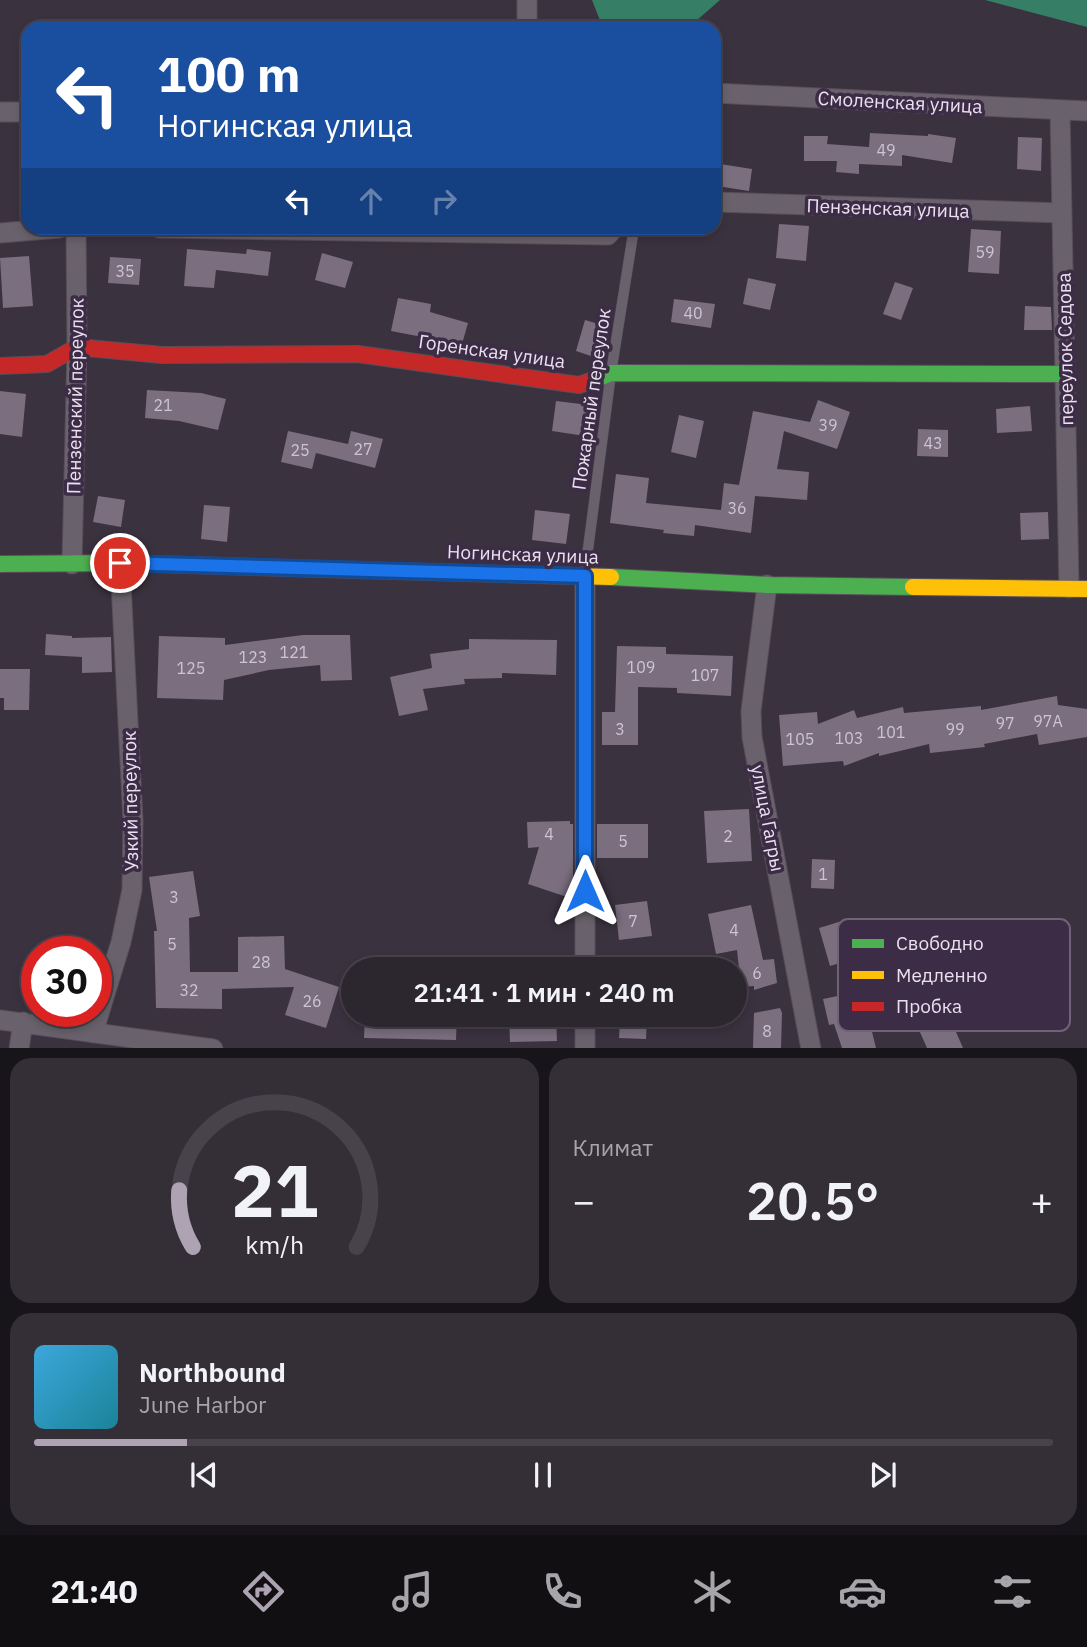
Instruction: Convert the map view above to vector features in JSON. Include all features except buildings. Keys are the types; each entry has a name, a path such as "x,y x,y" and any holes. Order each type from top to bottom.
{"street":[{"path":"527,0 527,21"},
{"name":"Смоленская улица","path":"721,93 1087,111"},
{"name":"переулок Седова","path":"1060,110 1067,503 1078,589"},
{"path":"0,112 21,112"},
{"name":"Пензенская улица","path":"721,202 1062,213"},
{"path":"0,233 21,231"},
{"name":"Пензенский переулок","path":"72,564 77,347 76,235"},
{"path":"0,366 47,364 77,347"},
{"name":"Горенская улица","path":"77,347 162,355 358,354 579,385 611,373 1065,374"},
{"path":"1067,503 1087,496"},
{"name":"Ногинская улица","path":"0,564 120,563 585,576 767,585 1078,589"},
{"name":"Узкий переулок","path":"93,1033 121,942 132,890 133,821 120,563"},
{"path":"585,576 585,957"},
{"name":"улица Гагры","path":"767,585 751,711 752,737 811,1048"},
{"path":"0,1020 21,1023"},
{"path":"19,1048 22,1027"},
{"path":"51,1027 213,1048"},
{"path":"585,1027 585,1048"}],"lane":[{"name":"Пожарный переулок","path":"585,576 611,373 633,235"}],"shaded area":[{"path":"592,0 720,0 696,21 600,21"},
{"path":"985,0 1087,0 1087,27"}],"traffic: fast":[{"path":"596,379 611,373 1065,374"},
{"path":"0,564 120,563 322,569"},
{"path":"611,577 767,585 913,587"}],"traffic: slow":[{"path":"322,569 611,577"},
{"path":"913,587 1087,589"}],"traffic: jam":[{"path":"0,366 47,364 77,347 162,355 358,354 579,385 596,379"}],"route":[{"path":"120,563 585,576 585,891"}]}
